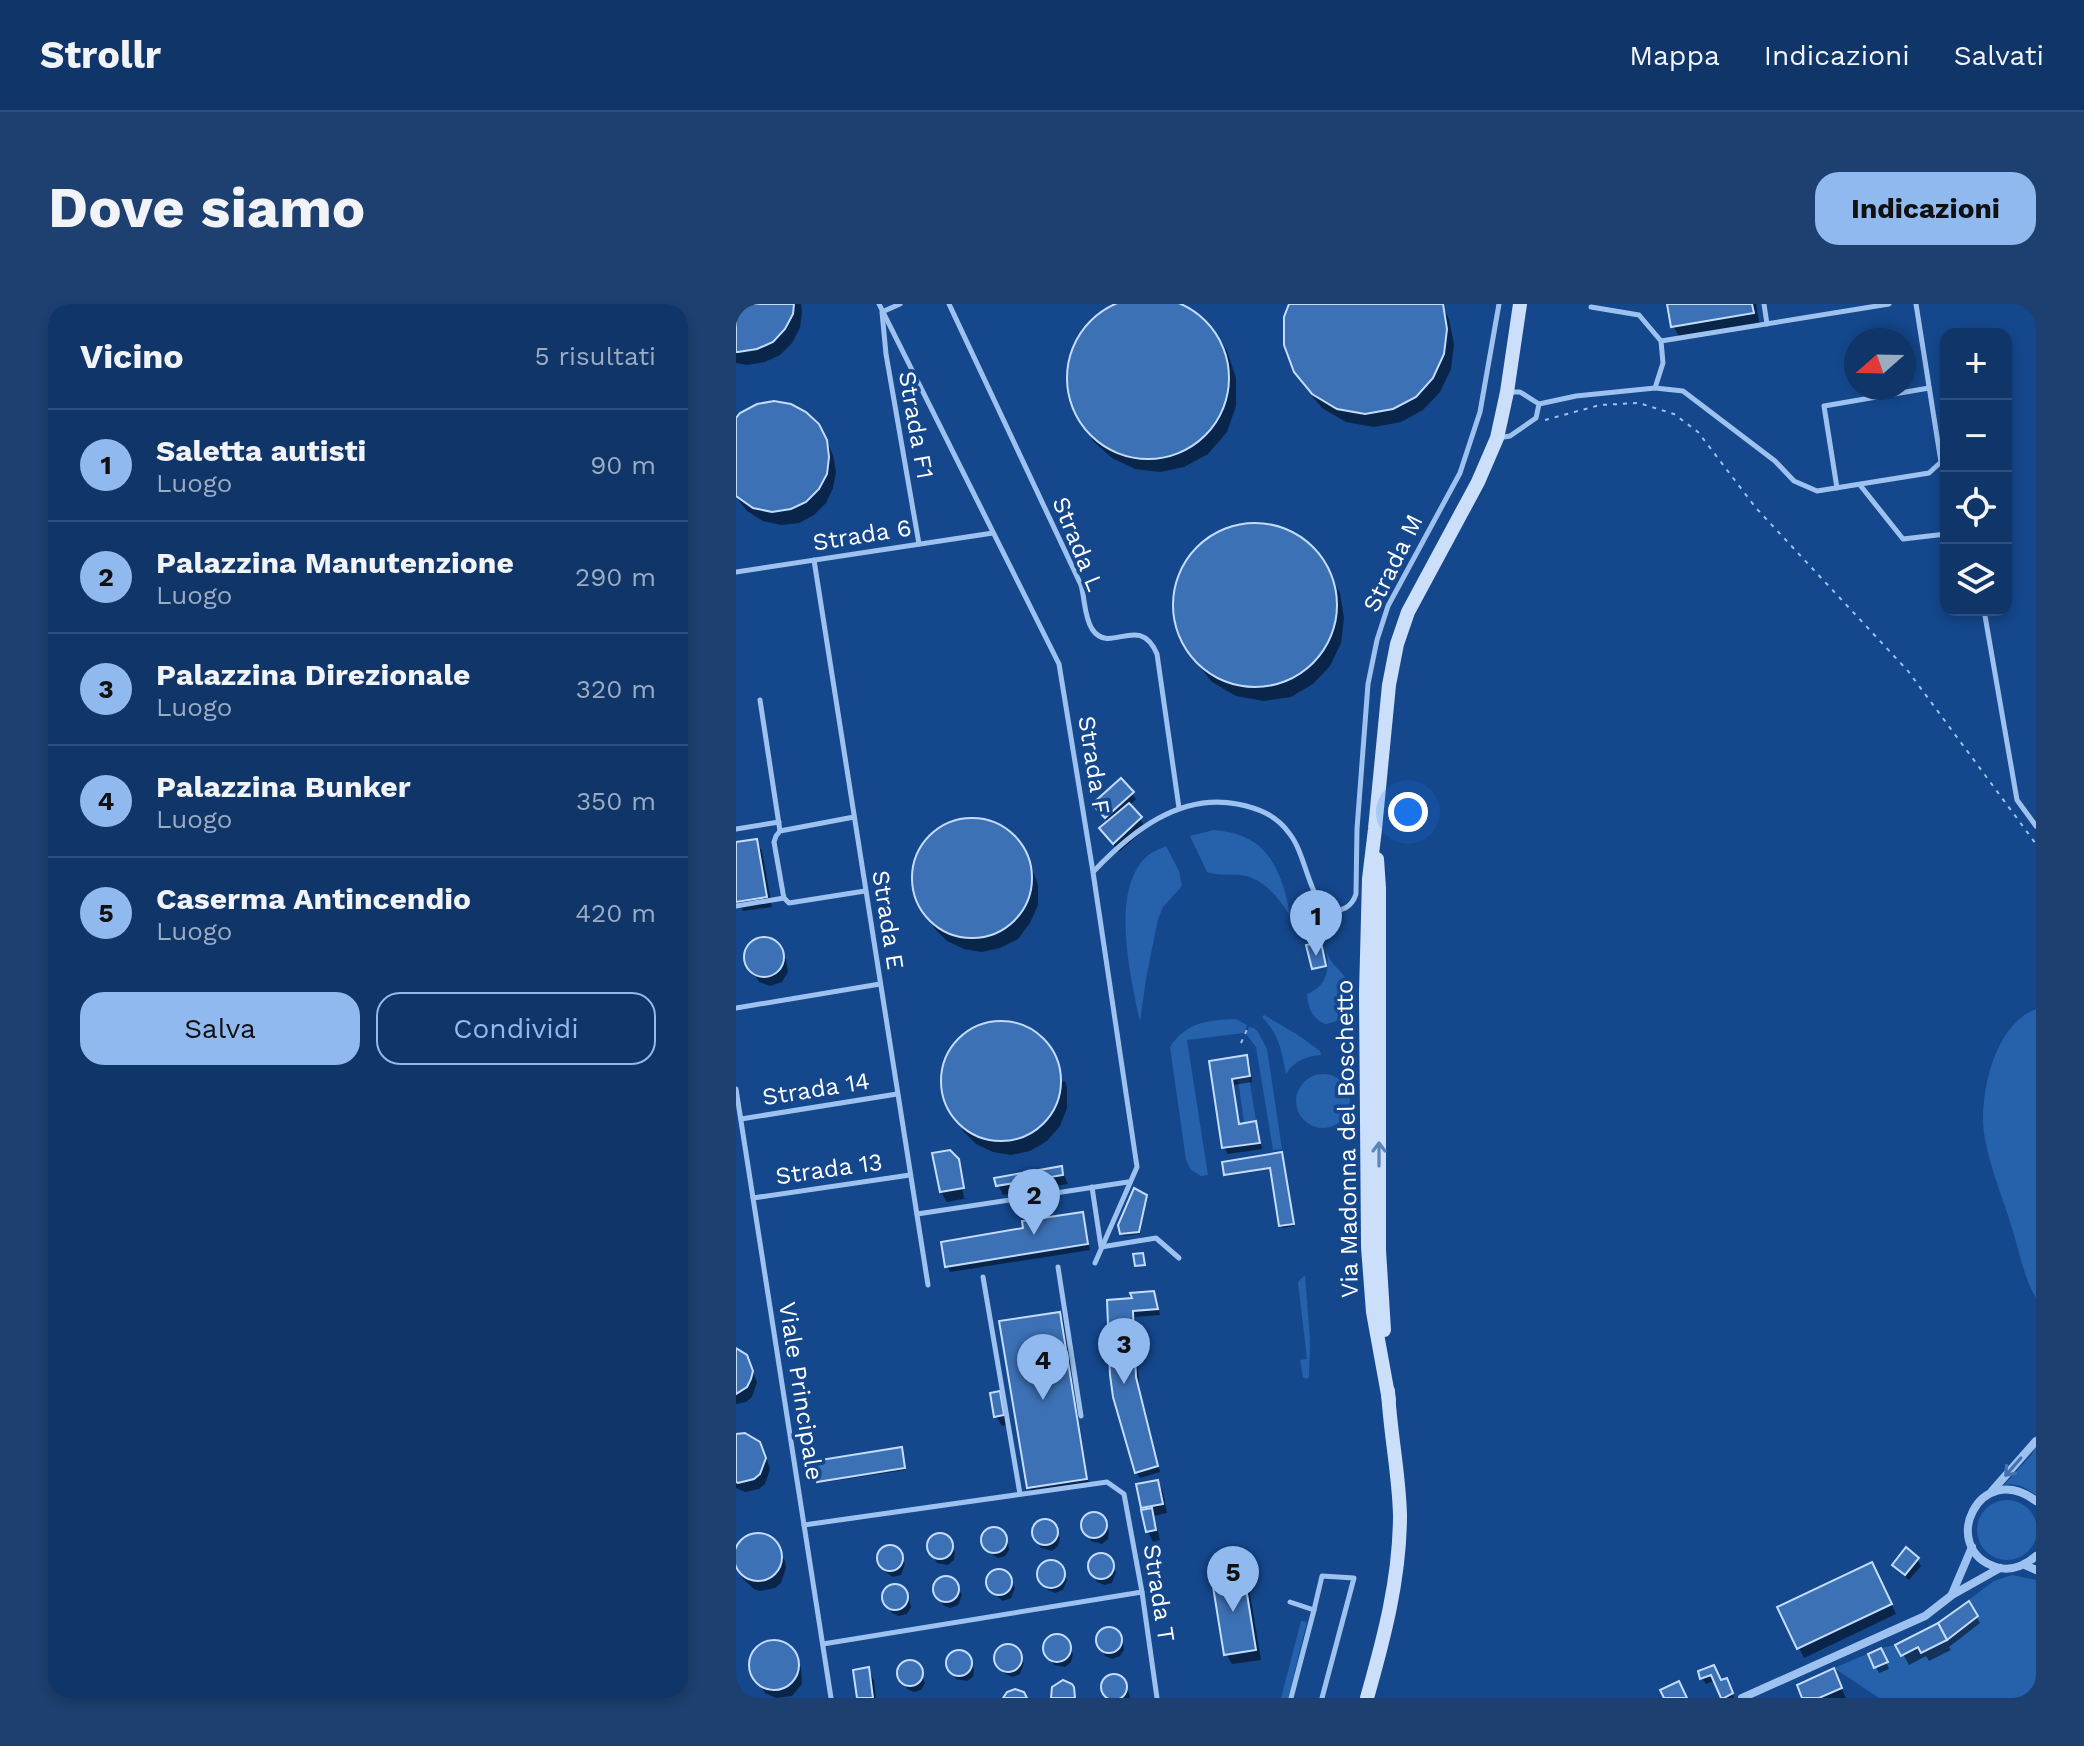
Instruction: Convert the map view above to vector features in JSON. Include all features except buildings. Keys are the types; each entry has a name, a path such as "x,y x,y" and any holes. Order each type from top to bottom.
{"main road":[{"name":"Via Madonna del Boschetto","path":"1367,1698 1385,1637 1400,1537 1379,1250 1379,888 1375,829 1389,685 1397,644 1408,612 1478,482 1497,438 1520,304"}],"street":[{"path":"2036,1441 1990,1493 1980,1500 1968,1522 1972,1547 1989,1564 2013,1569 2025,1565 2036,1556"},
{"path":"1990,1493 2014,1490 2036,1501"},
{"path":"1952,1595 1972,1547"},
{"path":"2025,1565 2036,1570"},
{"path":"1742,1698 1925,1616 1952,1595 2000,1568"}],"lane":[{"name":"Strada F","path":"879,304 1059,664 1137,1167 1095,1263"},
{"path":"882,312 900,304"},
{"name":"Strada L","path":"949,304 1081,585 1085,613 1094,633 1111,639 1140,635 1153,645 1157,654 1179,808"},
{"name":"Strada M","path":"1179,808 1198,802 1225,801 1251,806 1272,816 1290,834 1322,906 1331,911 1346,908 1353,902 1356,894 1357,829 1368,684 1377,640 1388,606 1460,473 1480,412 1499,304"},
{"path":"1764,304 1767,324"},
{"path":"1661,341 1889,304"},
{"path":"1507,392 1520,392 1539,404 1576,396 1655,388 1683,391 1775,461 1794,481 1817,491 1929,473 1941,462 1916,304"},
{"path":"1591,307 1639,315 1661,341 1663,363 1655,388"},
{"name":"Strada F1","path":"882,312 886,354 919,544"},
{"path":"1837,488 1824,406 1929,388"},
{"path":"1497,438 1510,436 1536,418 1539,404"},
{"path":"1859,484 1903,539 1940,535"},
{"name":"Strada 6","path":"736,572 993,533"},
{"name":"Strada E","path":"814,560 928,1285"},
{"path":"1985,616 2017,800 2036,826"},
{"path":"760,700 780,831"},
{"path":"1093,872 1132,836 1179,808"},
{"path":"784,898 774,842 780,831 854,817"},
{"path":"736,829 779,822"},
{"path":"736,906 784,898 792,903 865,891"},
{"path":"736,1008 880,984"},
{"name":"Viale Principale","path":"736,1089 831,1698"},
{"name":"Strada 14","path":"741,1119 897,1094"},
{"name":"Strada 13","path":"753,1198 910,1175"},
{"path":"916,1214 1129,1181"},
{"path":"1092,1187 1101,1247 1156,1238 1179,1258"},
{"path":"1058,1267 1081,1416"},
{"path":"804,1525 1020,1494 983,1277"},
{"name":"Strada T","path":"1020,1494 1107,1482 1124,1494 1157,1698"},
{"path":"1291,1698 1322,1576 1354,1578 1322,1698"},
{"path":"823,1644 1142,1592"},
{"path":"1290,1602 1314,1610"}],"path":[{"path":"1536,418 1546,420 1600,405 1639,403 1674,414 1698,432 1756,508 1908,671 2036,844"},
{"path":"1241,1043 1249,1025"}],"shaded area":[{"path":"1214,830 1251,840 1269,857 1281,879 1290,916 1275,895 1256,880 1207,872 1190,836"},
{"path":"1166,846 1179,871 1182,886 1163,907 1158,919 1140,1022 1128,960 1128,893 1134,874 1145,858"},
{"path":"1327,952 1346,979 1350,1002 1340,1019 1325,1024 1312,1012 1307,994 1323,982 1328,965"},
{"path":"2036,1009 2036,1298 2025,1273 1990,1160 1983,1120 1989,1072 2002,1041 2011,1027"},
{"path":"1264,1015 1298,1035 1321,1055 1301,1060 1286,1074 1279,1044 1262,1017"},
{"path":"1236,1019 1247,1025 1244,1033 1187,1040 1208,1175 1201,1176 1191,1170 1186,1160 1170,1047 1183,1032 1198,1024"},
{"path":"1249,1027 1258,1032 1267,1049 1282,1149 1273,1150 1256,1047 1246,1034"},
{"path":"1323,1074 1342,1082 1350,1101 1342,1120 1323,1128 1304,1120 1296,1101 1304,1082"},
{"path":"1249,1078 1256,1120 1244,1122 1238,1080"},
{"path":"1305,1275 1310,1340 1309,1377 1306,1379 1300,1360 1307,1359 1298,1282"},
{"path":"2036,1445 2036,1496 2021,1486 2004,1485 2032,1454"},
{"path":"2007,1500 2019,1502 2028,1509 2035,1518 2035,1542 2028,1551 2019,1558 2007,1560 1995,1558 1986,1551 1979,1542 1977,1530 1979,1518 1986,1509 1995,1502"},
{"path":"2012,1575 2036,1580 2036,1698 1879,1698 1834,1668 1895,1645 1938,1623 1994,1581"},
{"path":"1301,1621 1307,1622 1288,1698 1281,1698"}],"place":[{"name":"Saletta autisti","path":"1316,956"},
{"name":"Palazzina Manutenzione","path":"1034,1235"},
{"name":"Palazzina Direzionale","path":"1124,1384"},
{"name":"Palazzina Bunker","path":"1043,1400"},
{"name":"Caserma Antincendio","path":"1233,1612"}]}
